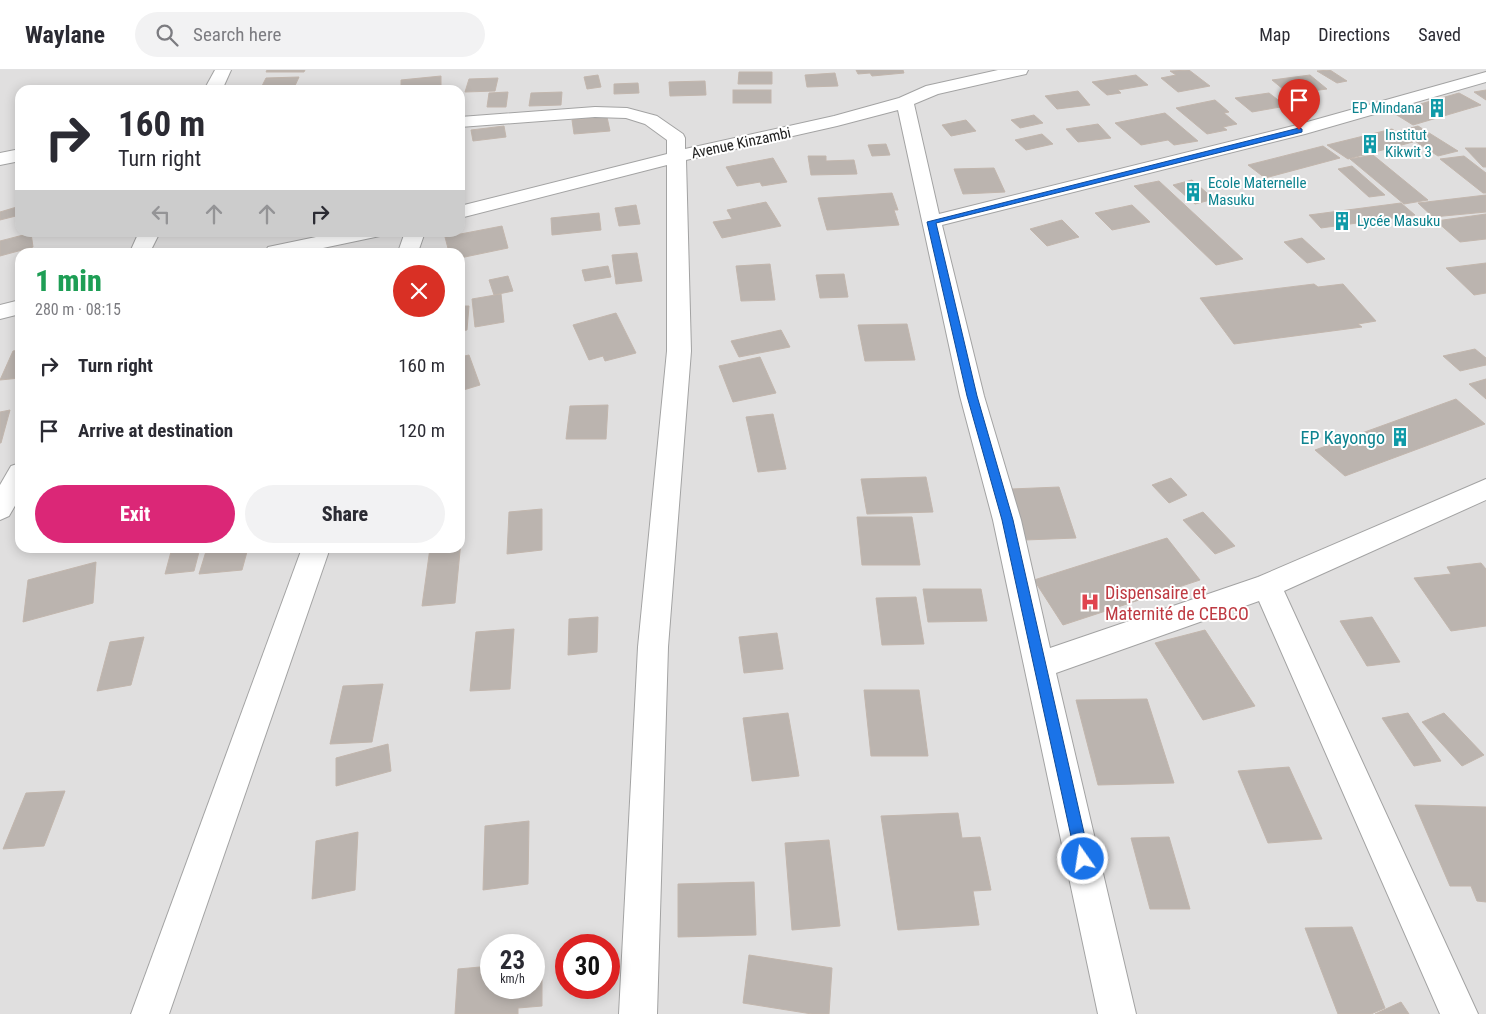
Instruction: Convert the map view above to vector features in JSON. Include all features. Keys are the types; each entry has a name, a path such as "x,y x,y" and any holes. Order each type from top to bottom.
{"street":[{"path":"216,85 223,70"},
{"name":"Avenue Kinzambi","path":"465,211 676,157 838,121 906,102 934,83 1020,70"},
{"path":"931,222 1299,130 1486,77"},
{"path":"906,102 931,222 972,396 1008,520 1117,1014"},
{"path":"465,122 595,112 627,113 651,120 676,138 679,351 653,647 638,1014"},
{"path":"0,159 15,156"},
{"path":"295,248 348,237"},
{"path":"0,312 15,308"},
{"path":"0,509 15,482"},
{"path":"1040,665 1268,586 1482,499"},
{"path":"150,1014 314,553"},
{"path":"1268,586 1459,1014"}],"shaded area":[{"path":"0,70 1486,70 1486,1014 0,1014"}],"building":[{"path":"267,70 305,70 304,72 266,72"},
{"path":"856,70 903,70 904,73 872,76 870,73 858,74"},
{"path":"1189,70 1210,86 1178,92 1161,78 1176,75 1170,71"},
{"path":"1330,70 1347,81 1337,83 1317,71"},
{"path":"739,72 772,72 772,84 738,84"},
{"path":"835,73 838,86 807,87 805,75"},
{"path":"598,75 601,87 587,89 584,77"},
{"path":"1136,75 1148,85 1118,90 1121,93 1107,95 1092,82"},
{"path":"1310,75 1327,89 1289,94 1272,80"},
{"path":"441,76 441,85 401,85 401,80"},
{"path":"299,77 295,85 262,85 266,78"},
{"path":"498,78 495,91 465,92 469,79"},
{"path":"705,81 706,95 670,96 669,82"},
{"path":"638,83 639,93 614,94 614,84"},
{"path":"733,90 771,90 771,103 733,103"},
{"path":"1486,90 1486,100 1474,92"},
{"path":"1078,91 1090,105 1057,109 1045,96"},
{"path":"508,92 506,107 487,107 489,93"},
{"path":"562,92 561,105 529,106 531,93"},
{"path":"1269,93 1286,106 1252,112 1235,98"},
{"name":"EP Mindana","path":"1459,93 1481,105 1413,125 1392,112"},
{"path":"1215,100 1229,112 1224,113 1237,124 1223,127 1227,130 1207,134 1176,108"},
{"path":"1165,113 1198,141 1174,145 1168,140 1141,145 1115,123"},
{"path":"1034,115 1043,123 1020,128 1011,120"},
{"path":"607,117 610,131 574,134 572,120"},
{"path":"966,120 976,131 951,136 942,125"},
{"path":"1098,124 1111,138 1078,142 1066,129"},
{"path":"504,126 506,137 473,141 471,130"},
{"name":"Institut Kikwit 3","path":"1418,126 1458,151 1438,156 1399,131"},
{"name":"Institut Kikwit 3","path":"1392,129 1413,142 1348,159 1327,145"},
{"path":"1042,134 1053,144 1026,150 1015,140"},
{"path":"886,144 890,155 872,156 868,145"},
{"path":"1323,146 1340,158 1265,178 1248,165"},
{"path":"1465,148 1486,148 1486,167 1483,167"},
{"path":"1373,155 1428,200 1404,204 1350,159"},
{"path":"808,156 826,156 826,161 854,160 857,174 811,175"},
{"name":"Institut Kikwit 3","path":"1464,156 1486,173 1486,193 1483,193 1440,159"},
{"path":"773,158 787,182 762,186 760,182 737,186 726,167"},
{"name":"Lycée Masuku","path":"1352,166 1385,195 1369,197 1338,169"},
{"path":"994,168 1005,192 963,194 954,169"},
{"name":"Ecole Maternelle Masuku","path":"1192,180 1214,199 1195,204 1173,185"},
{"path":"1159,181 1243,259 1216,265 1134,186"},
{"path":"892,193 898,210 894,210 899,225 827,230 818,198"},
{"name":"Institut Kikwit 3","path":"1486,195 1486,212 1433,217 1418,203"},
{"path":"766,202 781,226 722,238 713,222 732,219 727,210"},
{"name":"Lycée Masuku","path":"1401,203 1415,215 1321,228 1309,215"},
{"path":"636,205 640,224 619,226 615,208"},
{"path":"1132,205 1150,222 1112,230 1095,213"},
{"path":"15,208 15,216 0,220 0,212"},
{"path":"599,213 601,230 552,235 551,218"},
{"path":"1486,214 1486,239 1460,242 1436,221"},
{"path":"1062,220 1079,237 1047,246 1030,229"},
{"path":"502,226 508,248 465,257 465,248 448,248 445,237 465,237 465,233"},
{"path":"16,237 32,237 33,247 15,248 15,252 0,256 0,241"},
{"name":"Ecole Maternelle Masuku","path":"1302,238 1325,259 1307,263 1284,242"},
{"path":"637,253 642,281 616,284 612,255"},
{"path":"1486,263 1486,293 1474,295 1446,268"},
{"path":"770,264 775,300 741,301 736,266"},
{"path":"608,266 611,277 585,281 582,270"},
{"path":"844,274 848,297 820,298 816,275"},
{"path":"508,276 513,291 494,295 489,280"},
{"path":"1314,284 1318,287 1343,284 1376,321 1358,324 1362,327 1234,344 1200,298"},
{"path":"501,294 504,322 475,327 472,299"},
{"path":"465,306 469,306 467,330 465,330"},
{"path":"616,313 636,353 605,361 603,356 589,360 573,325"},
{"path":"907,324 915,360 865,361 858,325"},
{"path":"781,330 790,347 739,357 731,341"},
{"path":"1475,349 1486,358 1486,365 1460,371 1443,356"},
{"path":"13,351 15,351 15,378 0,380"},
{"path":"469,355 480,385 465,390 465,356"},
{"path":"760,357 776,393 733,402 719,366"},
{"path":"1486,379 1486,399 1469,384"},
{"name":"EP Kayongo","path":"1456,399 1485,424 1345,476 1315,450"},
{"path":"608,405 606,439 566,439 570,406"},
{"path":"10,410 1,443 0,443 0,412"},
{"path":"773,414 786,469 758,472 746,417"},
{"path":"926,477 933,512 867,514 861,479"},
{"path":"1171,478 1187,495 1169,503 1152,485"},
{"path":"1059,487 1076,538 1025,540 1011,489"},
{"path":"542,509 542,550 507,554 509,512"},
{"path":"1203,512 1235,546 1215,554 1183,520"},
{"path":"857,517 912,517 920,565 862,565"},
{"name":"Dispensaire et Maternité de CEBCO","path":"1167,538 1200,580 1063,625 1034,580"},
{"path":"171,553 199,553 194,571 165,574"},
{"path":"205,553 247,553 242,570 199,574"},
{"path":"429,553 460,553 455,603 422,606"},
{"path":"96,562 93,603 23,622 28,580"},
{"path":"1481,563 1486,569 1486,626 1451,631 1414,578 1451,574 1447,567"},
{"path":"923,589 981,589 987,621 928,622"},
{"path":"916,597 924,644 882,645 876,598"},
{"path":"598,617 597,652 568,655 569,619"},
{"path":"1372,617 1400,662 1367,666 1340,621"},
{"path":"514,629 510,689 470,691 476,632"},
{"path":"1205,630 1255,706 1203,720 1155,643"},
{"path":"777,633 783,669 744,673 739,637"},
{"path":"144,637 131,685 97,691 110,642"},
{"path":"383,684 372,742 330,744 343,686"},
{"path":"864,690 919,690 928,756 871,756"},
{"path":"1147,699 1174,783 1098,785 1076,700"},
{"path":"788,713 799,776 752,781 743,718"},
{"path":"1408,713 1441,761 1414,766 1382,718"},
{"path":"1444,713 1484,755 1462,766 1422,722"},
{"path":"388,744 391,771 336,786 336,758"},
{"path":"1289,767 1322,839 1268,843 1238,771"},
{"path":"65,791 44,846 3,849 26,793"},
{"path":"1415,805 1486,807 1486,902 1477,901 1471,886 1450,886"},
{"path":"958,813 962,838 980,837 991,890 973,891 979,925 898,930 881,816"},
{"path":"529,821 528,884 483,890 485,826"},
{"path":"358,832 355,890 312,899 316,841"},
{"path":"1169,837 1190,909 1150,909 1131,838"},
{"path":"829,840 840,926 792,930 785,843"},
{"path":"754,882 756,935 678,937 678,884"},
{"path":"1352,927 1385,1008 1371,1014 1338,1014 1305,928"},
{"path":"749,955 832,968 829,1014 812,1014 743,1003"},
{"path":"480,967 480,999 542,999 542,1006 518,1008 518,1014 455,1014 458,969"},
{"path":"1401,1002 1409,1014 1375,1014"}],"place":[{"name":"EP Mindana","path":"1437,108"},
{"name":"Institut Kikwit 3","path":"1370,144"},
{"name":"Ecole Maternelle Masuku","path":"1193,192"},
{"name":"Lycée Masuku","path":"1342,221"},
{"name":"EP Kayongo","path":"1400,437"},
{"name":"Dispensaire et Maternité de CEBCO","path":"1090,602"}],"route":[{"path":"1083,859 1008,520 972,396 931,222 1299,130"}]}
